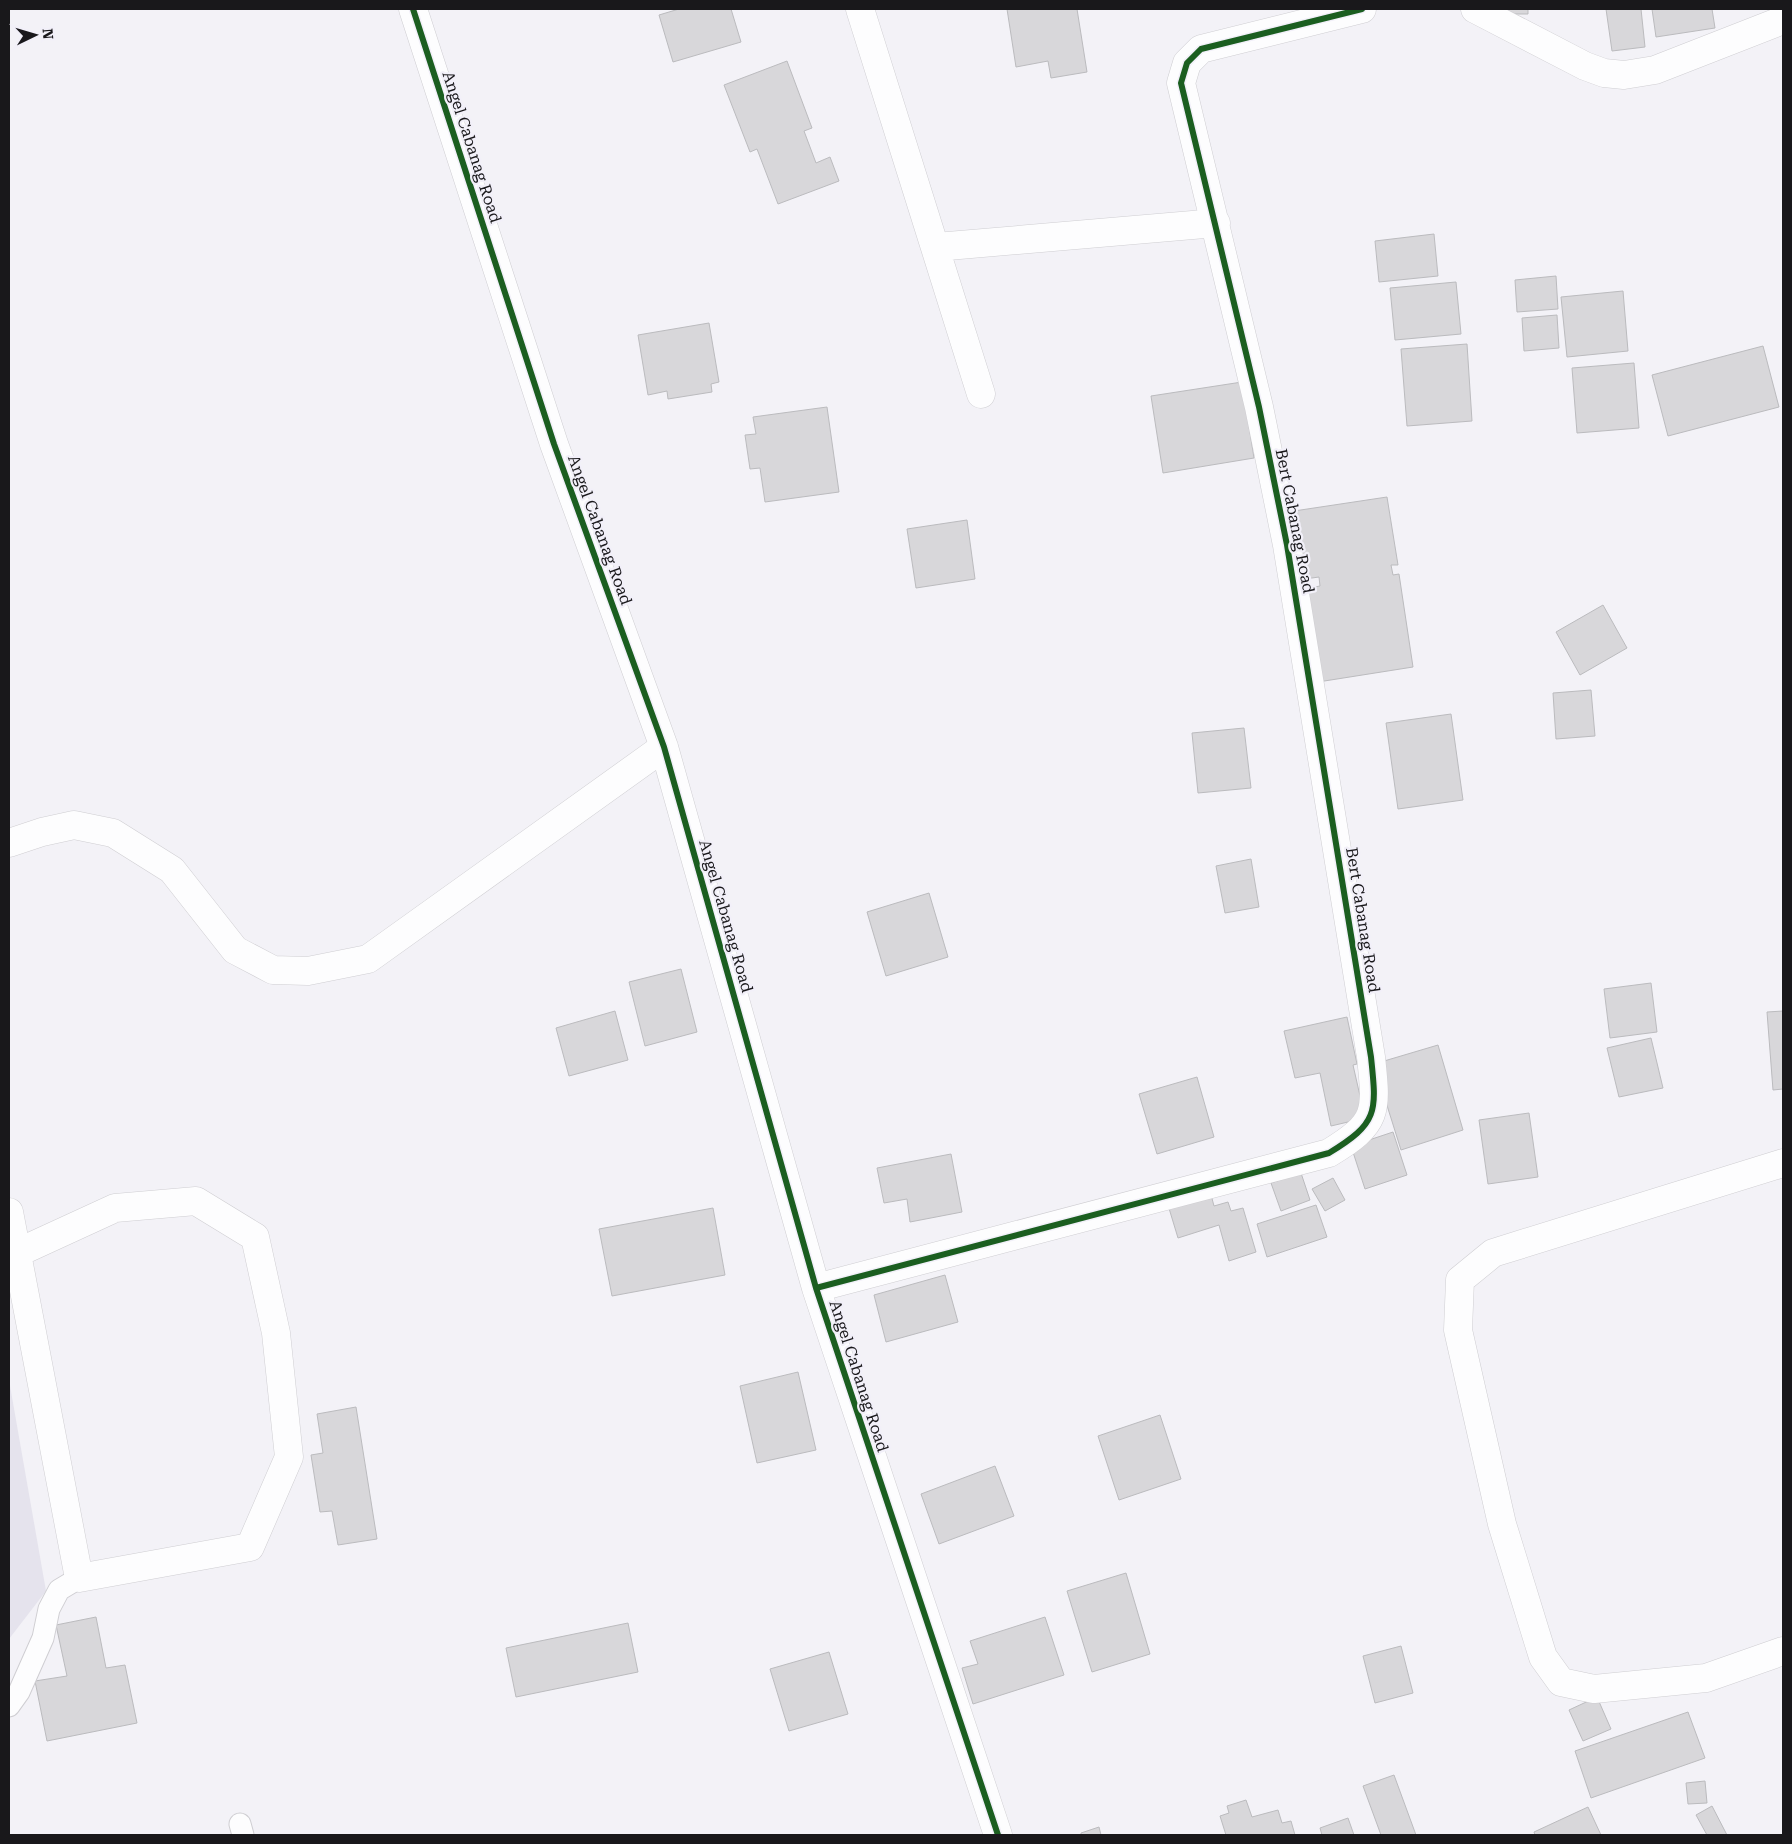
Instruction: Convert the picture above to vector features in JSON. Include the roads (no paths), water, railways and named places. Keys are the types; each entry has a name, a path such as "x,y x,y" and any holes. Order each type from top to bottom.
{"street":[{"name":"Angel Cabanag Road","path":"413,9 554,444 664,747 816,1288 998,1835"},
{"path":"860,9 981,394"},
{"name":"Bert Cabanag Road","path":"816,1288 1328,1153 1355,1137 1371,1118 1375,1094 1371,1057 1287,545 1259,407 1181,83 1187,63 1201,49 1362,9"},
{"path":"1475,9 1584,66 1604,73 1624,75 1654,70 1783,20 1781,9"},
{"path":"936,247 1216,223"},
{"path":"9,843 42,832 74,825 113,833 172,870 236,950 273,970 308,971 368,959 664,747"},
{"path":"1783,1163 1494,1253 1460,1280 1458,1330 1502,1524 1543,1657 1561,1682 1594,1689 1706,1678 1783,1651"},
{"path":"9,1212 79,1578 250,1548 289,1457 276,1333 255,1237 196,1201 115,1208 17,1253"}],"lane":[{"path":"9,1706 19,1692 43,1638 49,1609 59,1590 79,1578"}]}
